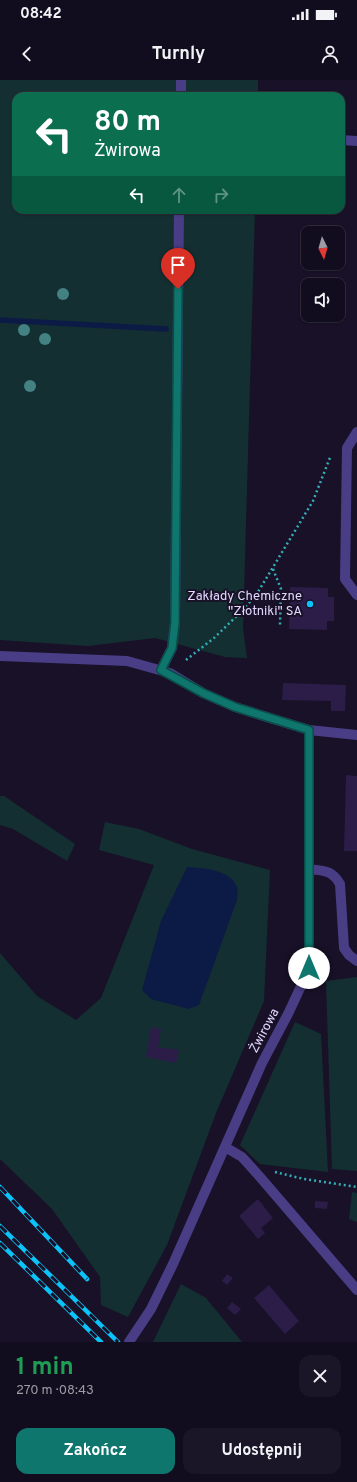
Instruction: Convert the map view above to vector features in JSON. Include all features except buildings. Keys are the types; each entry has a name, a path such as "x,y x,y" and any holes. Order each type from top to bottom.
{"street":[{"path":"181,80 181,92"},
{"path":"345,140 357,141"},
{"path":"161,670 172,648 175,623 179,214"},
{"path":"357,432 347,448 345,579 357,595"},
{"path":"0,656 127,661 161,670 203,693 235,707 286,724 309,730 357,734"},
{"name":"Żwirowa","path":"129,1342 151,1309 173,1264 262,1063 288,1014 309,968 309,730"},
{"path":"310,869 331,873 335,875 340,884 344,948 349,955 357,961"},
{"path":"225,1147 242,1158 260,1177 357,1290"}],"path":[{"path":"186,660 214,638 244,609 272,569 313,501 332,453"},
{"path":"272,569 281,589 280,625"},
{"path":"260,1177 273,1172 304,1179 357,1187"}],"green space":[{"path":"0,80 258,80 258,92 12,92 12,214 255,214 243,628 247,658 225,657 155,638 88,646 0,640"},
{"path":"0,796 4,796 75,844 67,861 13,829 0,825"},
{"path":"105,822 139,829 192,849 270,870 264,1001 216,1113 167,1245 128,1317 101,1305 100,1277 52,1209 0,1159 0,953 37,996 76,1020 101,998 154,865 99,850"},
{"path":"357,977 357,1171 332,1169 326,981"},
{"path":"295,1022 321,1034 328,1172 260,1164 240,1145"},
{"path":"352,1192 357,1193 357,1222 349,1219"},
{"path":"181,1284 206,1298 242,1342 153,1342"}],"water":[{"path":"187,867 208,869 222,873 228,876 237,887 237,900 199,1005 189,1009 151,999 142,990 161,921"}],"waterway":[{"path":"0,320 166,329"}],"railway":[{"path":"0,1187 87,1279"},
{"path":"0,1226 118,1342"},
{"path":"0,1243 101,1342"}],"place":[{"name":"Zakłady Chemiczne \"Złotniki\" SA","path":"310,604"}],"route":[{"path":"178,289 175,623 172,648 161,670 170,673 203,693 235,707 309,730 309,968"}]}
